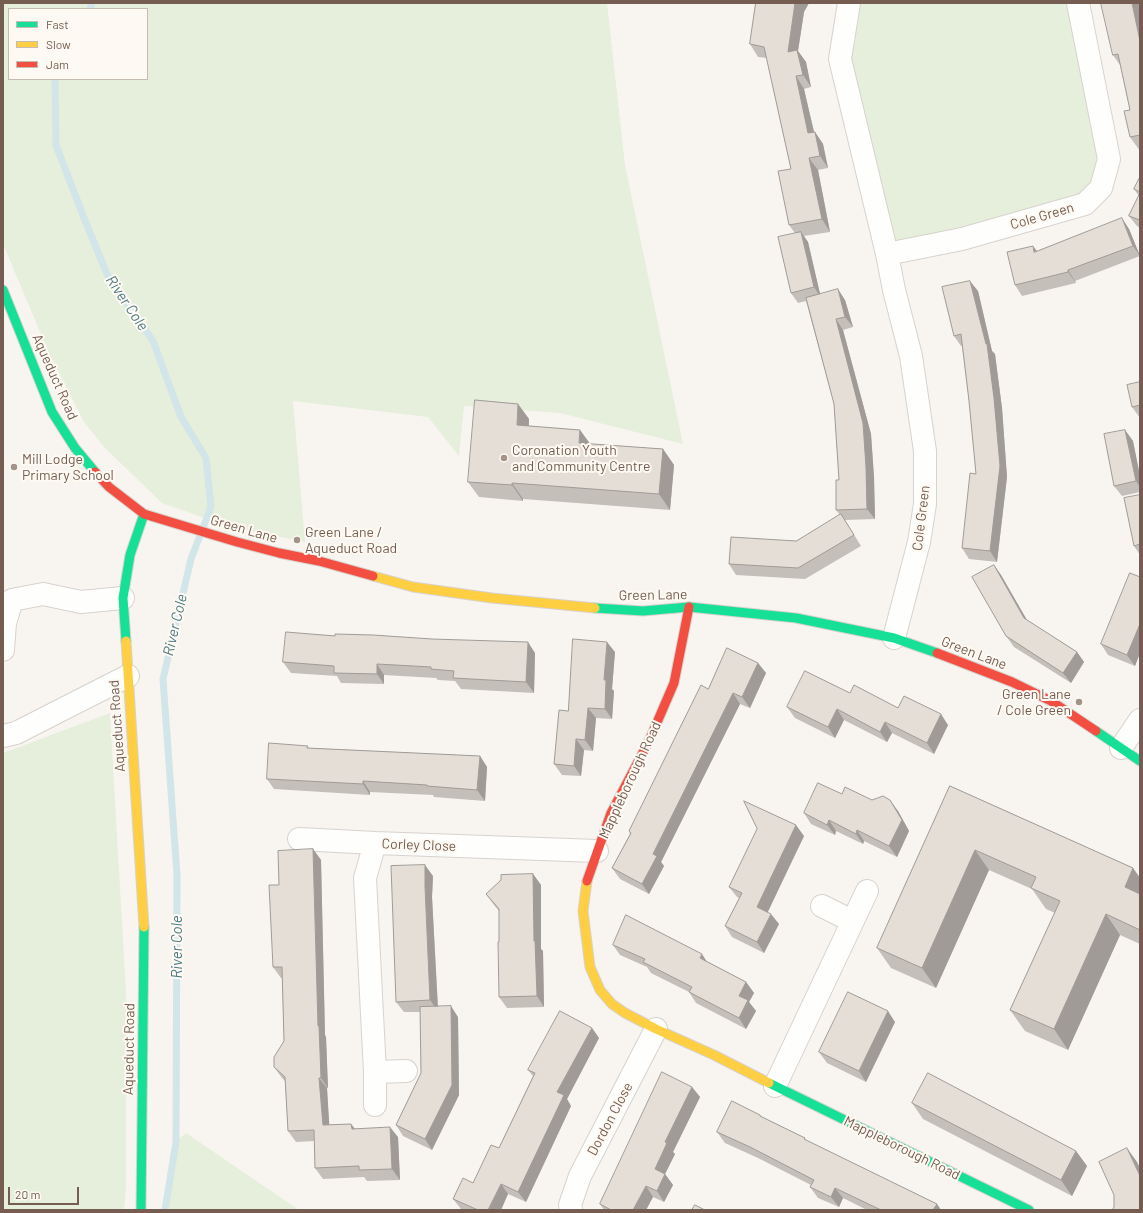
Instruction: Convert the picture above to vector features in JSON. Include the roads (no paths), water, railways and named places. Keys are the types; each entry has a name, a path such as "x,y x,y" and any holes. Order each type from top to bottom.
{"street":[{"name":"Cole Green","path":"849,3 840,59 911,356 925,451 925,504 919,542 894,638"},
{"name":"Cole Green","path":"887,254 962,239 1085,204 1101,188 1109,159 1078,3"},
{"name":"Aqueduct Road","path":"3,290 52,412 79,453 104,482 144,514 130,555 123,598 144,931 141,1210"},
{"name":"Green Lane","path":"144,514 237,542 319,561 413,587 444,592 602,609 643,611 690,607 796,618 894,638 1012,682 1051,701 1140,762"},
{"path":"3,650 5,623 12,600 43,594 81,602 123,598"},
{"name":"Mappleborough Road","path":"690,607 674,683 649,741 611,813 587,879 583,911 590,967 600,990 612,1004 625,1014 714,1055 1029,1210"},
{"path":"3,736 16,733 128,676"},
{"path":"1121,748 1140,720"},
{"path":"299,839 375,843"},
{"name":"Corley Close","path":"375,1105 375,1072 366,878 375,843 596,851"},
{"path":"775,1086 867,891"},
{"path":"822,906 852,921"},
{"name":"Dordon Close","path":"571,1210 570,1205 580,1176 656,1029"},
{"path":"375,1072 406,1071"}],"waterway":[{"name":"River Cole","path":"90,8 92,3"},
{"name":"River Cole","path":"55,80 56,145 107,274 153,341 181,417 206,458 211,507 191,559 163,679 177,875 176,1142 165,1210"}],"place":[{"name":"Coronation Youth and Community Centre","path":"504,458"},
{"name":"Mill Lodge Primary School","path":"14,467"},
{"name":"Green Lane / Aqueduct Road","path":"297,540"},
{"name":"Green Lane / Cole Green","path":"1079,702"}]}
